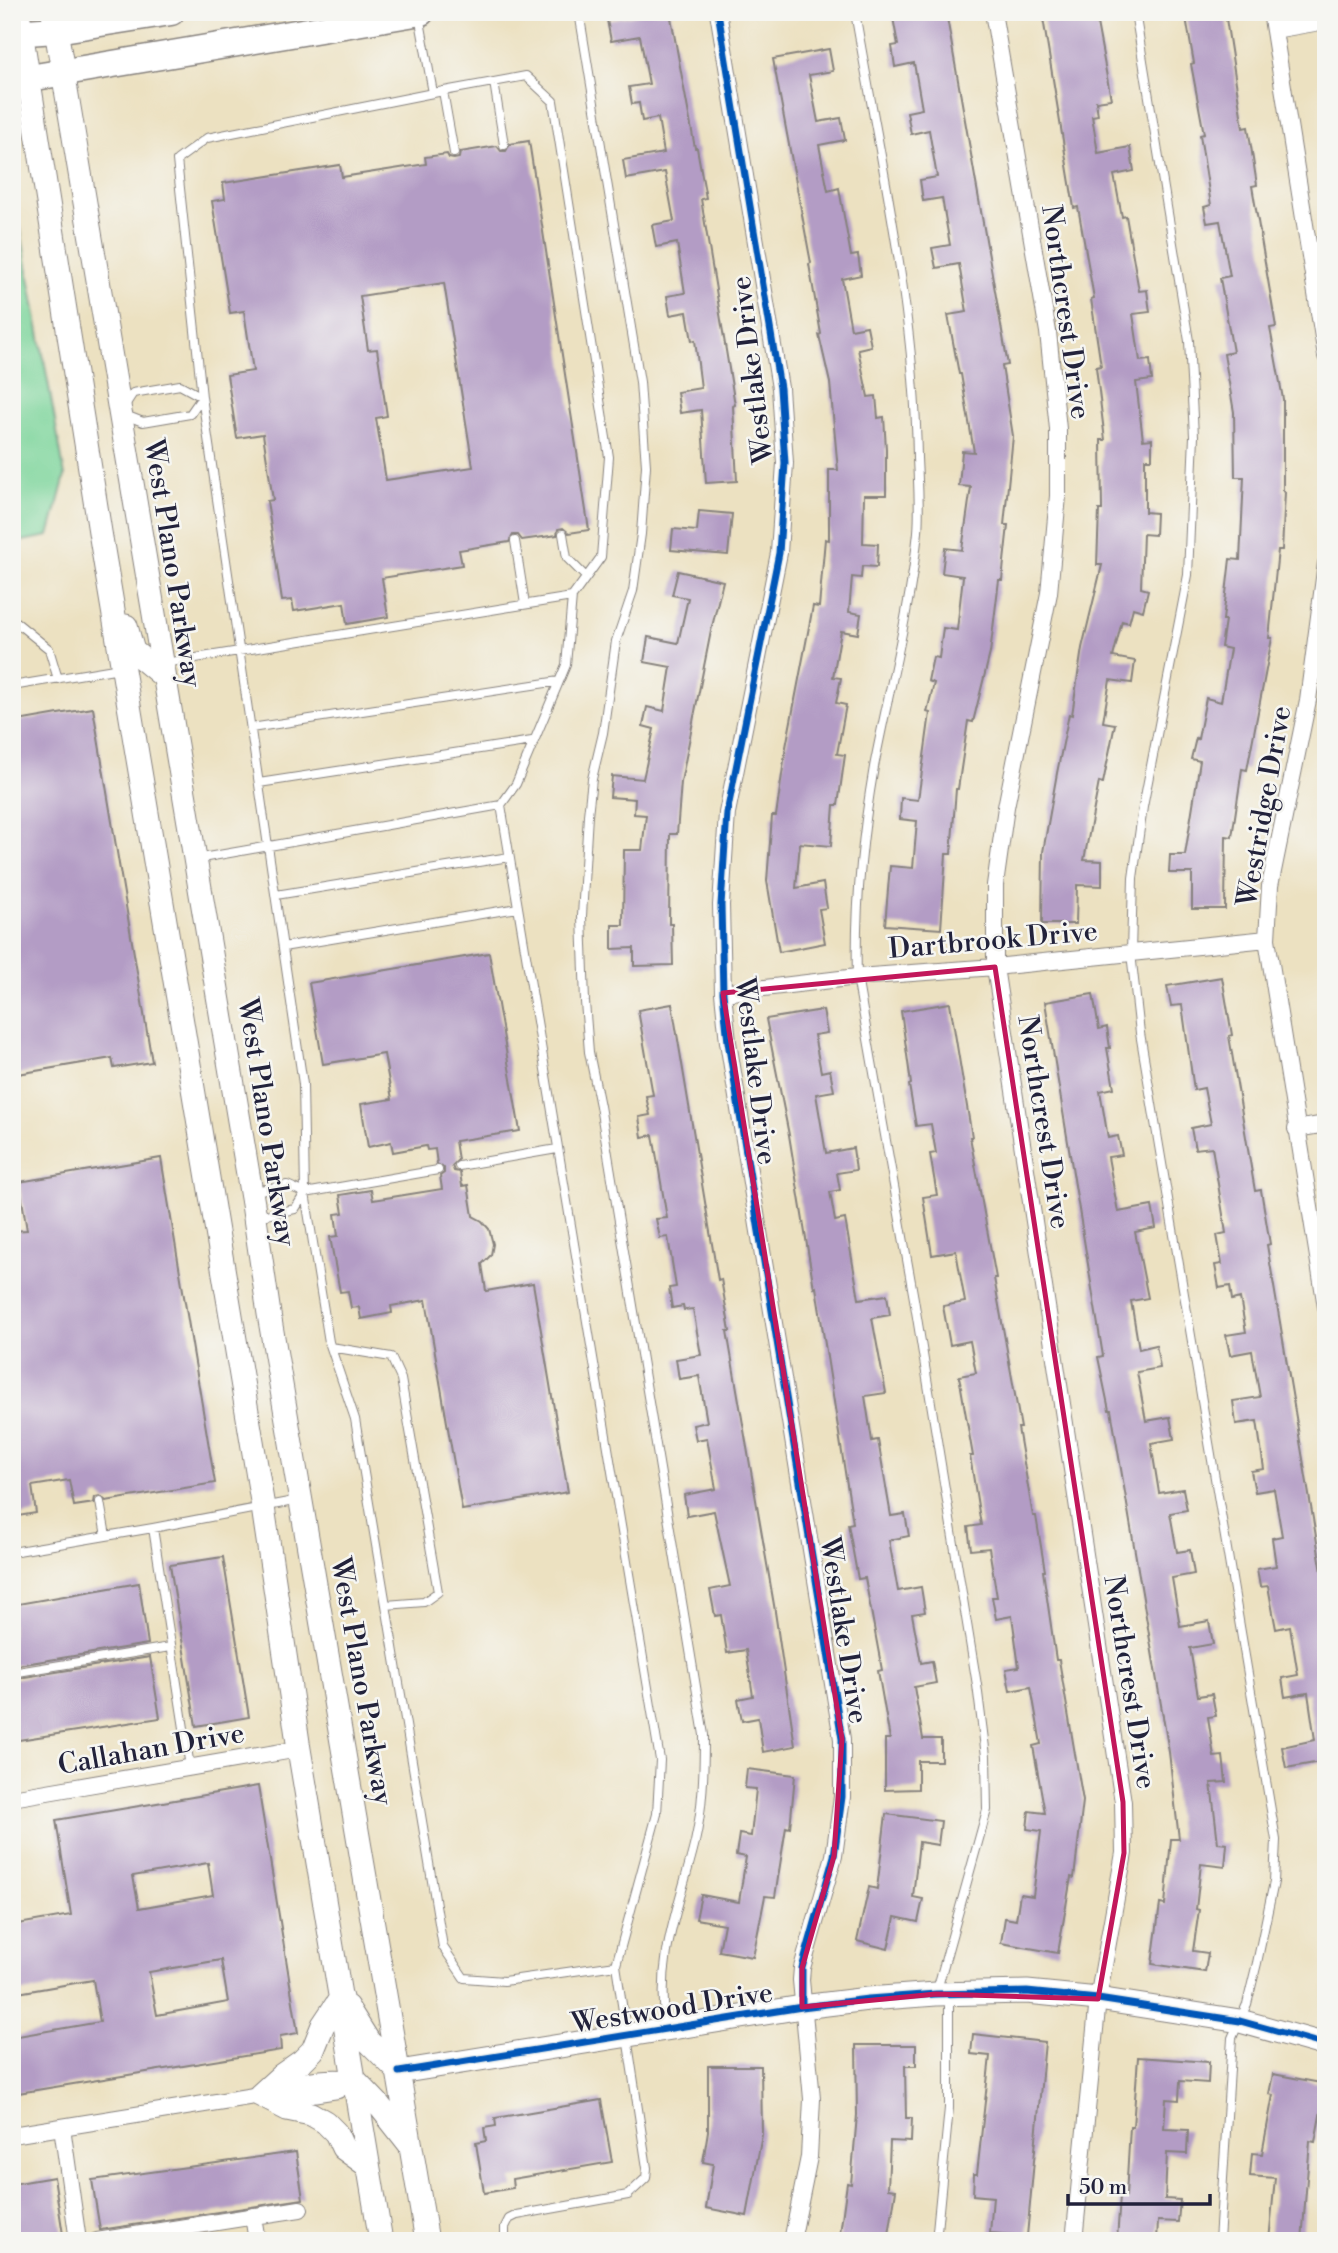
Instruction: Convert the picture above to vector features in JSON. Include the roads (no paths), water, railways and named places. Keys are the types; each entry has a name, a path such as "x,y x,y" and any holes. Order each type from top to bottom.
{"main road":[{"path":"171,12 17,26 20,79 100,532 215,1218 263,1507 299,1749 381,2241"},
{"path":"20,79 419,12"},
{"name":"West Plano Parkway","path":"55,21 193,859 253,1204 269,1314 427,2241"},
{"path":"100,532 133,651 162,670"},
{"path":"215,1218 253,1204"},
{"name":"Westwood Drive","path":"399,2072 802,2007 943,1994 1027,1992 1098,1999 1240,2021 1326,2045"},
{"path":"341,1998 377,2052 399,2072 362,2128"},
{"path":"341,1998 323,2025 313,2050 260,2095 287,2109 312,2114 325,2122 336,2133 343,2147 368,2166"},
{"path":"354,2079 377,2052 392,2027"},
{"path":"354,2079 412,2146"}],"street":[{"name":"Westlake Drive","path":"718,12 780,388 785,463 779,553 727,813 721,905 723,993 730,1056 842,1739 842,1797 834,1856 802,1968 802,2007 812,2099 809,2157 792,2241"},
{"name":"Northcrest Drive","path":"993,12 1048,332 1058,429 1058,496 1049,593 1006,807 995,885 995,967 1124,1801 1124,1853 1098,1999 1074,2241"},
{"path":"1271,12 1326,356"},
{"path":"1274,30 1326,21"},
{"name":"Westridge Drive","path":"1326,563 1308,700 1270,886 1268,939 1326,1307"},
{"name":"Dartbrook Drive","path":"723,993 857,977 995,967 1268,939"},
{"path":"1296,1129 1326,1124"},
{"name":"Callahan Drive","path":"12,1798 299,1749"},
{"path":"12,2135 260,2095 284,2085 337,2077 354,2079"},
{"path":"62,2127 78,2241"},
{"path":"97,2241 300,2209"},
{"path":"253,2216 257,2241"}],"lane":[{"path":"419,12 433,93"},
{"path":"579,12 640,382 646,466 634,591 616,641 603,733 592,779 582,916 585,1002 589,1052 704,1735 705,1780 695,1841 663,1966 666,2029"},
{"path":"855,12 892,223 914,375 918,530 902,632 874,768 859,877 855,935 857,977 914,1299 977,1685 986,1756 987,1810 943,1994 949,2108 936,2241"},
{"path":"1135,12 1189,341 1194,436 1188,575 1143,807 1133,878 1131,953 1140,1033 1276,1840 1274,1882 1247,2004 1232,2038 1219,2241"},
{"path":"505,2241 505,2227 509,2219 517,2215 628,2195 646,2178 647,2168 617,1965 657,1814 660,1760 501,805 516,784 566,665 572,597 601,557 609,457 553,101 526,76 207,138 177,160 202,397 303,1084 304,1193 331,1347 355,1419 443,1947 464,1978 504,1980 617,1965"},
{"path":"494,82 504,145"},
{"path":"443,91 454,153"},
{"path":"180,385 202,397 190,414 143,422 120,413 133,393 180,385"},
{"path":"563,534 567,558 586,577"},
{"path":"515,541 525,604"},
{"path":"162,670 240,651 572,597"},
{"path":"12,619 49,649 58,679"},
{"path":"12,686 122,668"},
{"path":"251,728 558,681"},
{"path":"259,783 532,741"},
{"path":"193,859 501,805"},
{"path":"276,895 509,857"},
{"path":"283,947 518,908"},
{"path":"459,1166 557,1149"},
{"path":"304,1193 295,1209 265,1215 253,1204 260,1190 287,1185 304,1193 438,1170"},
{"path":"331,1347 391,1357 401,1379 438,1592 424,1602 386,1605"},
{"path":"12,1552 302,1499"},
{"path":"100,1502 106,1535"},
{"path":"153,1528 190,1769"},
{"path":"12,1673 170,1647"}]}
